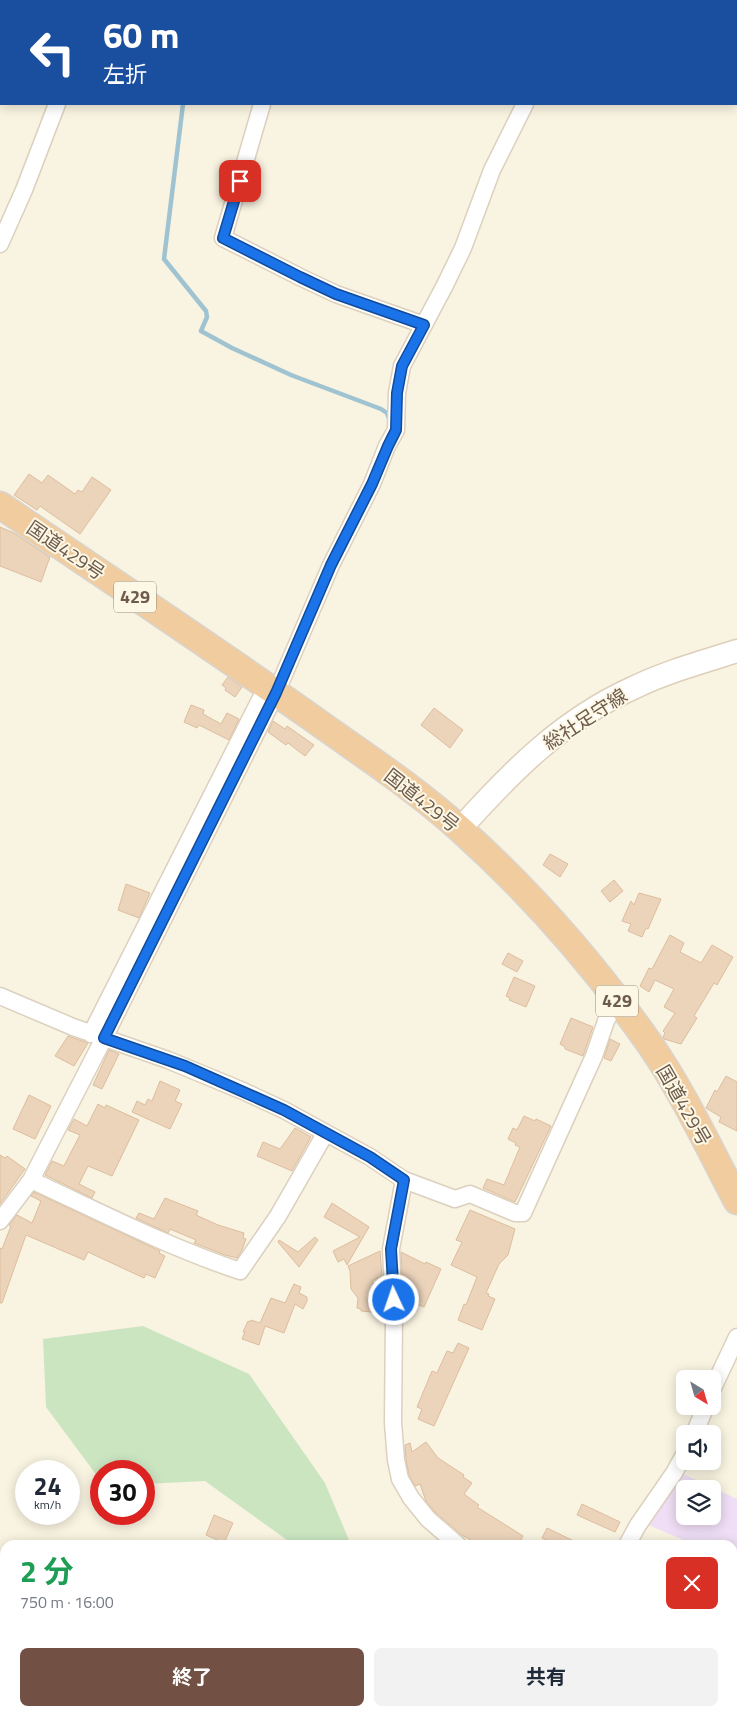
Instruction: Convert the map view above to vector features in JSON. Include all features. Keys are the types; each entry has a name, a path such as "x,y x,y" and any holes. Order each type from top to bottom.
{"highway":[{"name":"国道429号","path":"0,505 272,690 406,786 460,829 546,915 617,1000 649,1044 686,1103 737,1201"}],"main road":[{"name":"総社足守線","path":"460,829 496,788 539,748 587,713 632,688 684,668 737,651"}],"street":[{"path":"0,244 58,105"},
{"path":"262,105 223,238 336,294 424,325"},
{"path":"0,1221 31,1180 97,1036 272,690 369,489 396,430 397,393 401,372 463,248 492,170 524,105"},
{"path":"0,996 97,1036 168,1060 284,1110 370,1157 404,1180 455,1199 470,1194 515,1213 523,1212 591,1064 606,1021 617,1000"},
{"path":"31,1180 125,1224 214,1262 240,1271 278,1216 325,1134"},
{"path":"404,1180 391,1249 394,1316 393,1423 396,1460 400,1479 411,1498 428,1519 452,1540"},
{"path":"721,1371 737,1336"},
{"path":"630,1540 676,1469"}],"shaded area":[{"path":"681,1473 696,1480 676,1480 676,1525 721,1525 721,1492 737,1499 737,1540 683,1540 644,1523"}],"green space":[{"path":"143,1326 249,1374 325,1483 349,1540 287,1540 205,1481 155,1483 155,1460 90,1460 90,1466 46,1407 43,1339"}],"building":[{"path":"29,474 42,483 48,475 75,494 78,490 82,492 92,477 111,490 80,534 40,506 37,510 14,495"},
{"path":"0,527 14,533 50,557 41,582 0,566"},
{"path":"228,677 242,687 235,697 225,690 226,688 222,685"},
{"path":"191,705 204,710 203,714 221,724 227,713 239,719 229,740 199,725 197,728 184,722"},
{"path":"434,708 463,730 450,748 421,725"},
{"path":"273,721 285,729 287,726 314,745 305,756 288,743 286,745 268,732"},
{"path":"550,854 568,864 560,877 543,865"},
{"path":"614,880 623,891 610,902 601,891"},
{"path":"126,884 150,893 139,918 118,910"},
{"path":"639,893 661,899 648,929 646,928 642,937 628,931 631,924 622,921 631,901 634,905"},
{"path":"670,935 684,943 680,952 701,963 712,945 733,957 717,985 714,983 694,1016 697,1018 681,1044 664,1039 663,1037 665,1033 663,1031 675,1013 664,1007 674,989 655,980 649,992 640,986 649,968 652,969"},
{"path":"508,953 523,961 517,972 502,964"},
{"path":"514,977 535,986 526,1007 509,1000 510,998 506,996"},
{"path":"571,1018 593,1027 583,1056 565,1049 560,1044"},
{"path":"68,1036 88,1043 74,1066 55,1056"},
{"path":"610,1039 620,1044 611,1061 604,1058"},
{"path":"109,1050 119,1054 102,1089 93,1085"},
{"path":"726,1076 737,1082 737,1131 719,1122 721,1117 706,1108 715,1090 717,1092"},
{"path":"160,1081 180,1090 175,1101 182,1104 170,1129 132,1112 137,1101 145,1105 148,1099 152,1101"},
{"path":"29,1095 51,1106 35,1139 13,1129"},
{"path":"98,1104 105,1108 106,1105 139,1120 112,1176 88,1166 79,1184 95,1192 92,1198 45,1175 52,1161 64,1166 80,1135 68,1130 74,1119 87,1126"},
{"path":"524,1116 551,1126 515,1202 483,1188 487,1179 504,1185 520,1147 508,1139 513,1128 517,1130"},
{"path":"295,1128 311,1137 292,1171 257,1156 263,1142 280,1149"},
{"path":"0,1155 5,1158 7,1156 25,1169 0,1204"},
{"path":"34,1192 160,1251 159,1253 165,1256 155,1278 146,1274 144,1278 88,1252 84,1260 26,1235 2,1303 0,1303 0,1248 2,1249 11,1226 9,1225 17,1215 32,1223 41,1201 31,1196"},
{"path":"165,1198 198,1211 196,1215 218,1225 244,1233 243,1238 246,1239 237,1258 194,1243 196,1240 170,1229 168,1233 136,1218 139,1213 154,1219"},
{"path":"332,1203 369,1227 347,1265 344,1259 338,1262 333,1251 360,1237 324,1217"},
{"path":"470,1210 515,1229 508,1255 499,1264 486,1293 495,1299 482,1330 458,1320 477,1277 451,1265 462,1242 456,1240"},
{"path":"315,1237 318,1240 299,1267 278,1242 279,1240 298,1252"},
{"path":"380,1251 382,1276 372,1281 383,1302 384,1312 361,1311 361,1309 357,1308 358,1298 351,1289 348,1266"},
{"path":"401,1252 425,1264 426,1262 441,1269 424,1307 411,1302 413,1297 403,1292"},
{"path":"294,1284 301,1287 299,1293 307,1297 307,1301 303,1309 295,1304 284,1333 265,1326 259,1345 242,1339 248,1321 260,1323 271,1298 285,1303"},
{"path":"458,1343 469,1348 434,1426 418,1419 422,1409 417,1407 432,1371 437,1373 447,1351 453,1353"},
{"path":"426,1442 438,1458 464,1475 463,1477 472,1483 464,1494 479,1505 477,1507 523,1536 521,1540 470,1540 462,1535 435,1512 426,1501 420,1484 415,1486 409,1475 405,1445 410,1443 412,1452"},
{"path":"582,1504 620,1522 615,1532 577,1515"},
{"path":"214,1515 233,1523 225,1540 217,1540 206,1535"},
{"path":"547,1528 572,1540 546,1540 542,1538"}],"waterway":[{"path":"183,105 164,259 206,311 207,317 201,331 232,348 291,375 381,409 387,413 390,421"}],"route":[{"path":"240,181 223,238 336,294 424,325 402,366 397,393 396,430 372,484 331,565 316,604 276,693 104,1038 185,1066 284,1110 370,1157 404,1180 391,1249 394,1300"}]}
